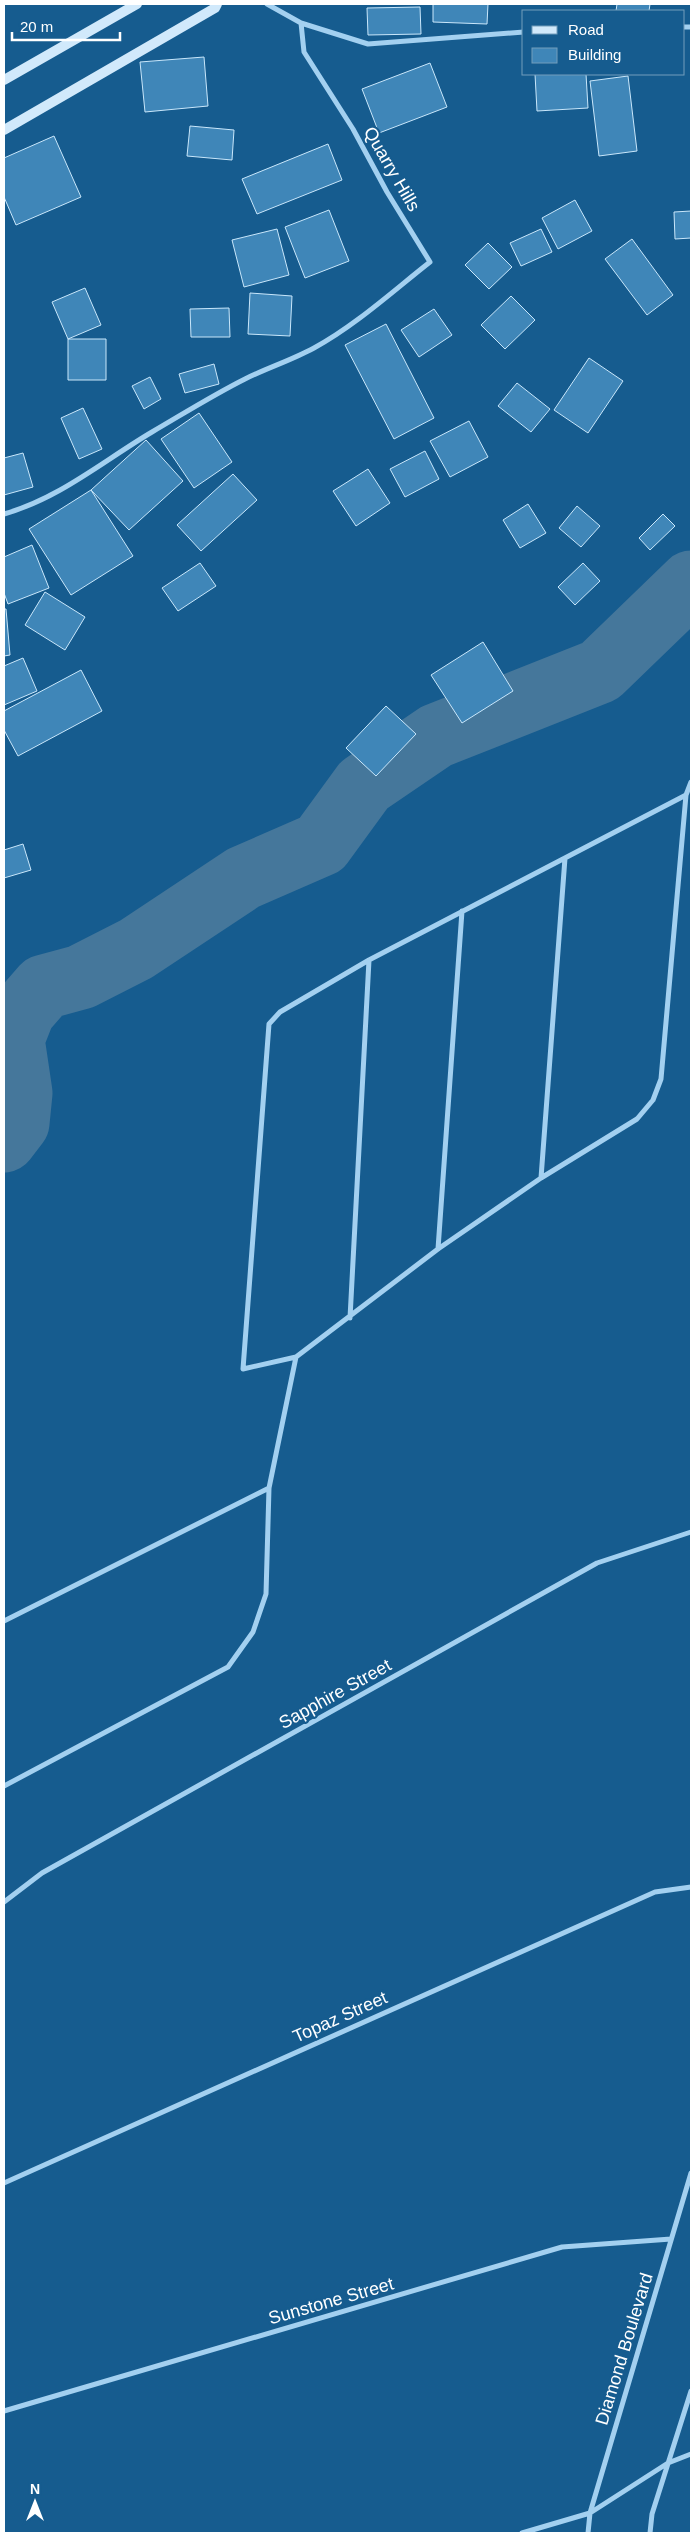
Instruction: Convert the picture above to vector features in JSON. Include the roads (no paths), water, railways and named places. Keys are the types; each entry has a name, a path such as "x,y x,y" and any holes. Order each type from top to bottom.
{"main road":[{"path":"4,80 136,4"},
{"path":"4,130 214,8 217,4"}],"street":[{"path":"267,4 301,23 368,44 522,32"},
{"name":"Quarry Hills","path":"4,514 25,508 63,490 119,452 174,419 246,379 315,347 371,308 430,262 387,192 353,129 304,52 301,23"},
{"path":"686,795 369,960 280,1012 269,1024 243,1369 296,1357 350,1318 438,1249 540,1178 637,1119 653,1100 661,1079 686,795 691,782"},
{"path":"540,1178 565,858"},
{"path":"438,1249 462,911"},
{"path":"350,1318 369,960"},
{"path":"4,1786 228,1667 253,1632 266,1594 269,1488 296,1357"},
{"path":"4,1621 269,1488"},
{"name":"Sapphire Street","path":"4,1902 42,1873 597,1563 691,1532"},
{"name":"Topaz Street","path":"4,2183 655,1892 691,1887"},
{"name":"Diamond Boulevard","path":"588,2533 590,2513 691,2172"},
{"name":"Sunstone Street","path":"4,2411 562,2247 671,2239"},
{"path":"650,2533 652,2514 691,2391"},
{"path":"522,2533 590,2513 668,2463 691,2454"}],"waterway":[{"path":"4,1140 17,1123 20,1093 12,1039 23,1011 44,987 81,977 136,949 243,878 321,844 364,785 436,736 600,671 691,583"},
{"path":"4,1041 12,1039"}]}
